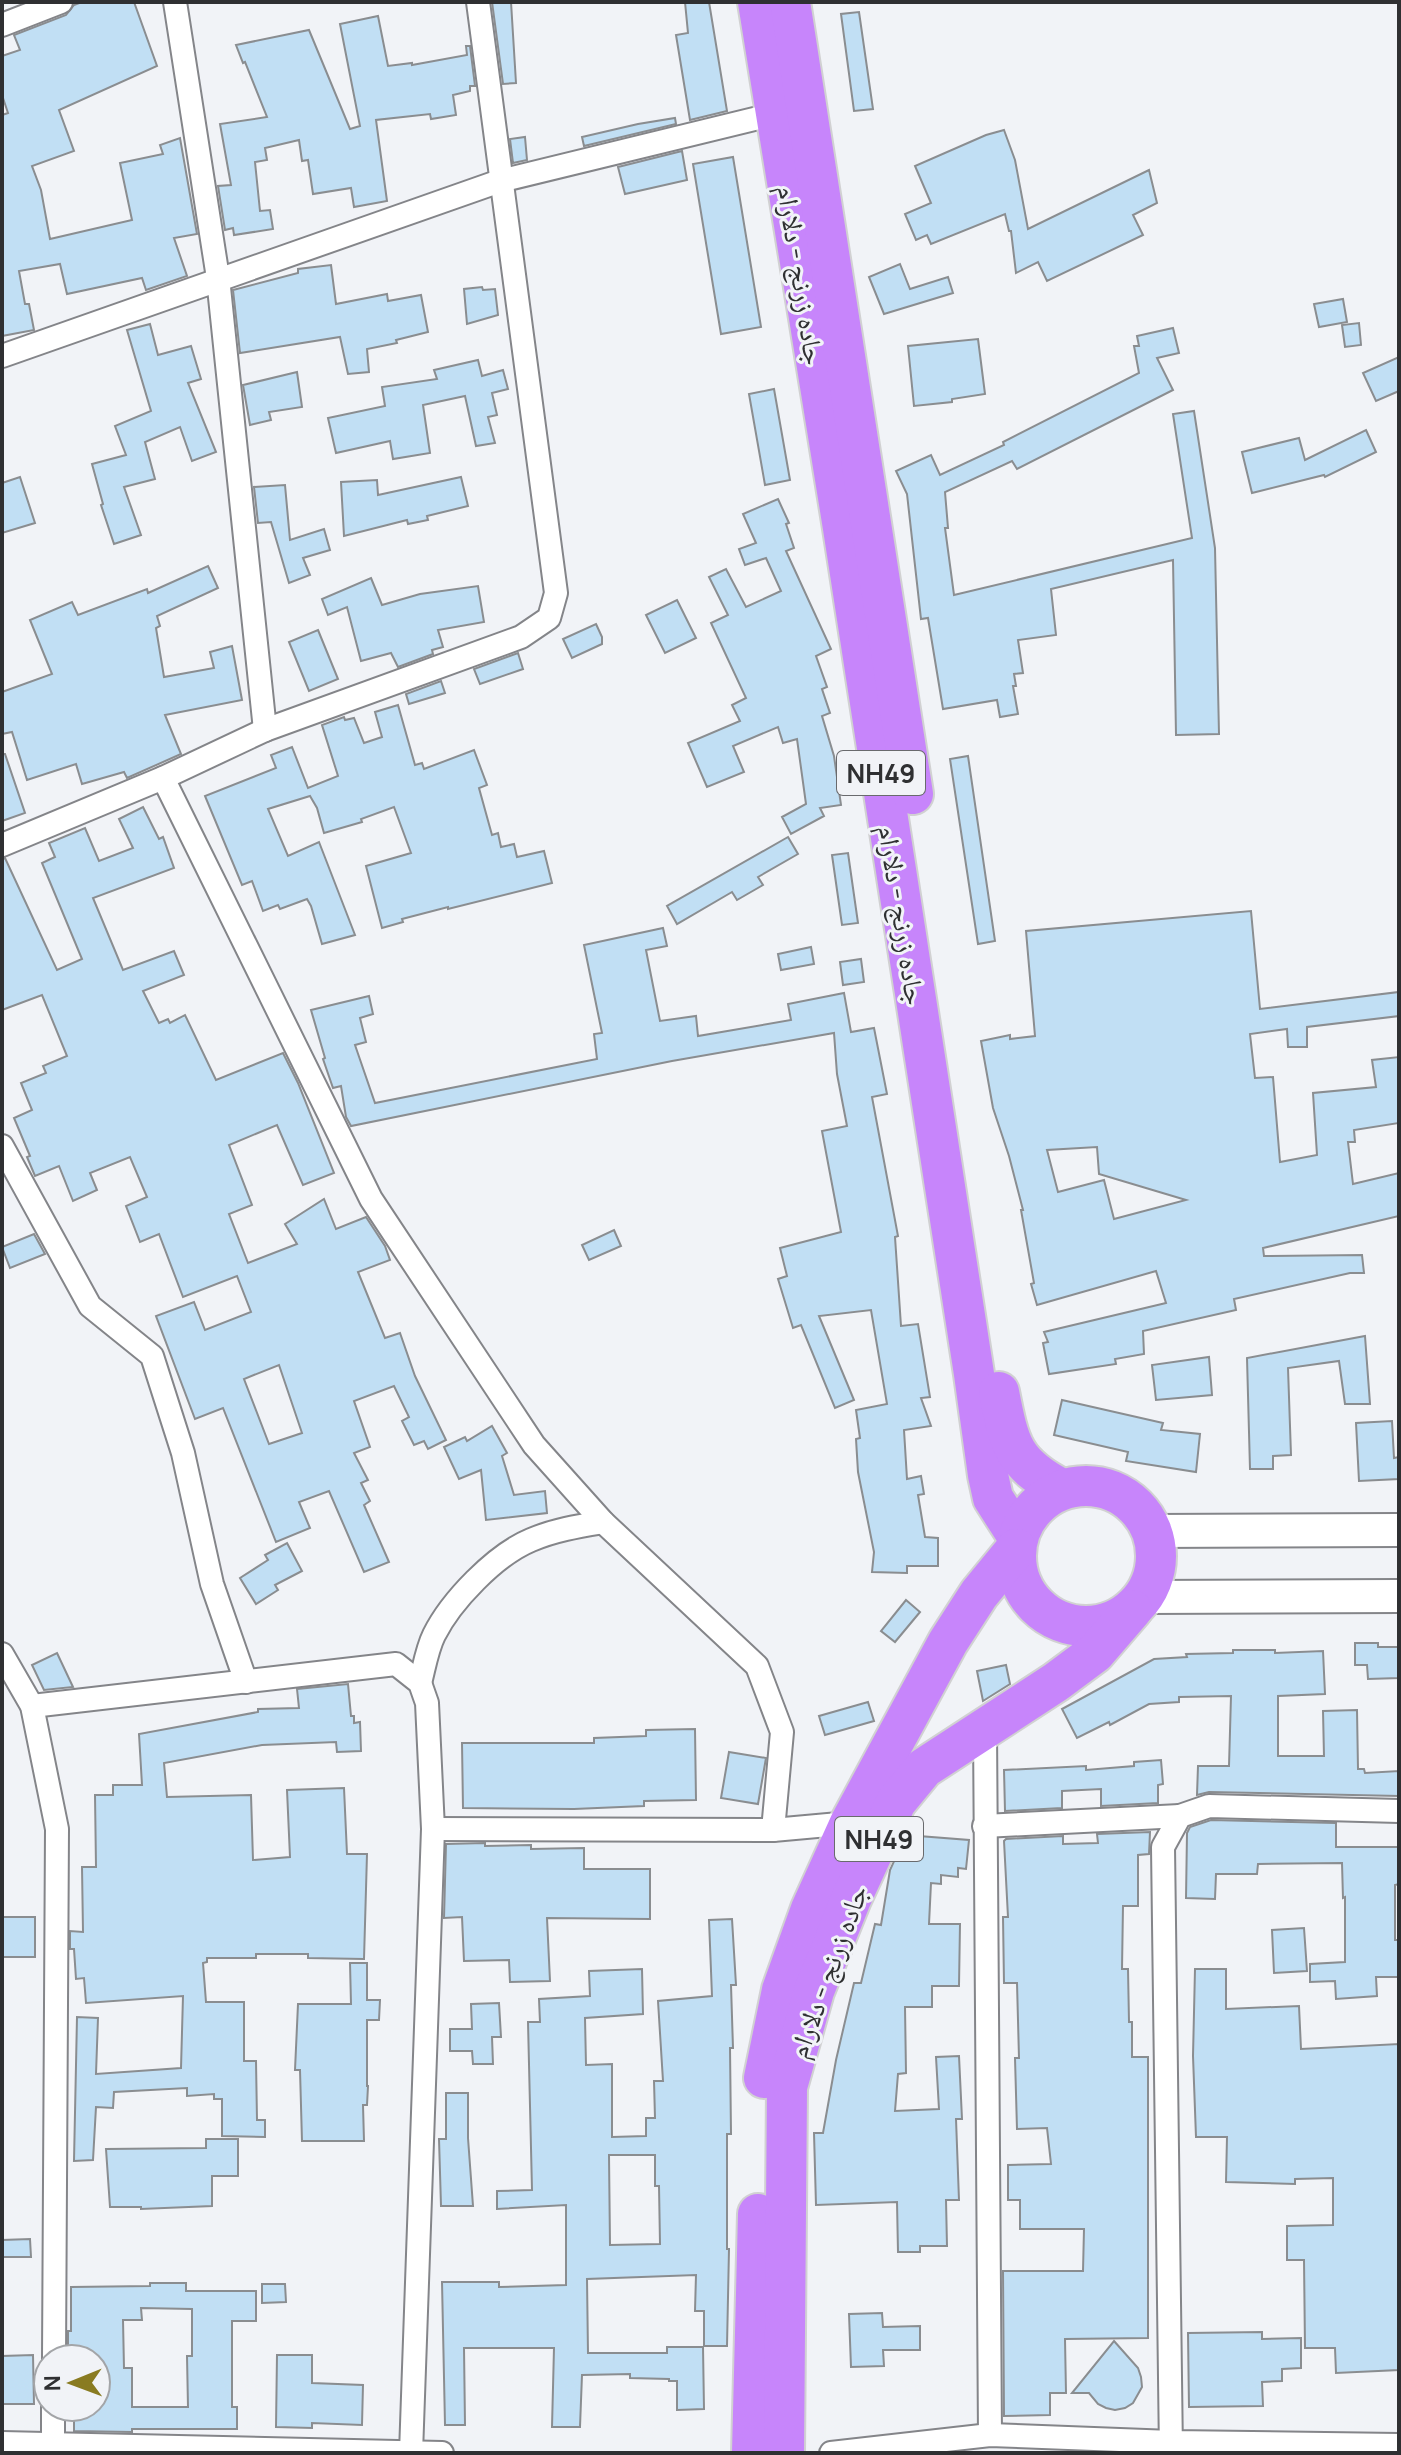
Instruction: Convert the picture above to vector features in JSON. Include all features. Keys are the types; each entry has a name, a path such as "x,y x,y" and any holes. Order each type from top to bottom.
{"highway":[{"name":"جاده زرنج - دلارام","path":"758,2 792,110 926,880 1007,1434 1019,1458 1038,1477 1062,1489"},
{"name":"جاده زرنج - دلارام","path":"752,2453 761,2095 782,1990 811,1909 850,1823 948,1642 1017,1543 993,1498 988,1475 892,838 792,110 790,2"},
{"path":"1062,1489 1084,1485 1105,1488 1125,1497 1141,1512 1152,1531"},
{"name":"NH49","path":"1062,1489 1043,1500 1028,1517 1017,1543 1017,1570 1024,1589 1037,1606 1054,1618 1073,1625 1094,1626 1114,1621 1138,1604 1154,1574 1156,1553 1152,1531"},
{"name":"جاده زرنج - دلارام","path":"784,2453 787,2087 814,1991 845,1912 896,1802 924,1768 1095,1653 1138,1604"}],"main road":[{"path":"1152,1531 1399,1530"},
{"path":"1138,1604 1399,1596"}],"street":[{"path":"2,25 61,2"},
{"path":"175,2 218,278 265,730"},
{"path":"2,845 163,778 265,730 521,637 549,618 556,593 478,2"},
{"path":"2,356 500,181 792,110"},
{"path":"163,778 371,1199 534,1445 603,1522 757,1666 782,1732 773,1830"},
{"path":"2,1146 90,1306 152,1356 183,1453 212,1584 246,1682"},
{"path":"420,1683 433,1636 461,1596 499,1559 528,1540 563,1529 603,1522"},
{"path":"2,1654 32,1706 57,1829 54,2343"},
{"path":"32,1706 396,1664 420,1683 427,1703 433,1829 411,2453"},
{"path":"985,1729 990,2435"},
{"path":"984,1826 1180,1816 1209,1806 1399,1811"},
{"path":"1172,2448 1163,1847 1180,1816"},
{"path":"433,1829 773,1830 850,1823"},
{"path":"53,2423 53,2449"},
{"path":"831,2453 990,2435 1172,2448 1399,2445"},
{"path":"2,2443 53,2449 442,2453"}],"building":[{"path":"82,2 134,2 157,66 59,110 74,151 32,166 41,190 50,239 132,220 120,163 163,154 160,145 180,138 197,234 174,238 187,276 146,290 142,278 67,294 60,264 19,271 34,330 2,336 2,115 8,113 2,95 2,56 20,50 14,35 66,15 74,5"},
{"path":"492,2 511,2 516,83 503,84"},
{"path":"685,2 709,2 727,111 690,120 676,35 688,33"},
{"path":"859,12 873,109 854,111 841,14"},
{"path":"378,16 388,66 467,55 466,46 470,46 475,86 470,86 470,91 453,95 456,115 431,119 430,114 376,120 387,201 354,207 351,188 313,194 308,160 302,161 299,140 265,148 267,160 255,162 260,211 270,210 273,229 234,235 233,228 225,230 218,186 231,185 220,124 267,117 236,45 309,30 350,129 360,126 340,24"},
{"path":"675,118 676,124 584,146 582,137"},
{"path":"1004,130 1015,160 1028,229 1149,170 1157,203 1133,215 1143,235 1047,281 1038,262 1016,273 1011,231 1005,214 931,244 927,235 916,240 905,214 931,203 915,166"},
{"path":"525,137 527,160 513,163 510,139"},
{"path":"682,151 687,180 625,194 618,167"},
{"path":"733,157 761,327 721,334 693,164"},
{"path":"900,264 910,289 948,277 953,293 884,314 869,277"},
{"path":"331,265 336,304 387,294 388,301 421,295 428,332 367,349 369,372 348,374 340,337 240,353 233,290 298,273 298,269"},
{"path":"482,287 483,290 495,289 498,315 467,324 464,289"},
{"path":"1343,299 1347,322 1319,327 1314,304"},
{"path":"1359,323 1361,345 1345,347 1342,325"},
{"path":"150,324 158,355 191,346 201,379 188,383 216,452 192,461 180,427 145,442 155,479 124,487 141,535 114,544 92,464 126,455 115,426 151,411 127,330"},
{"path":"1173,328 1179,353 1157,358 1173,390 1017,469 1012,461 945,492 948,528 945,528 954,595 1192,538 1173,414 1194,411 1215,548 1219,734 1176,735 1173,560 1051,589 1056,635 1018,640 1023,673 1014,674 1016,686 1013,686 1018,714 1000,717 997,700 943,709 928,618 921,619 907,494 896,471 931,455 940,475 1004,445 1003,442 1139,373 1134,346 1139,346 1137,336"},
{"path":"978,339 985,394 914,406 908,346"},
{"path":"1399,357 1399,391 1376,401 1363,373"},
{"path":"478,360 482,376 503,370 508,389 492,393 497,415 488,417 495,443 476,446 465,396 423,405 430,453 393,459 390,441 336,453 328,418 385,406 382,387 437,379 434,370"},
{"path":"297,372 302,407 269,412 271,420 250,425 243,385"},
{"path":"774,389 790,480 765,485 749,394"},
{"path":"1366,430 1376,452 1325,477 1252,493 1242,452 1299,438 1305,460"},
{"path":"20,477 35,523 2,533 2,483"},
{"path":"461,477 468,506 427,516 428,520 408,524 407,520 344,536 341,482 377,480 378,495"},
{"path":"285,485 290,540 324,529 330,550 303,558 310,575 289,583 271,522 258,523 254,487"},
{"path":"778,499 789,523 786,524 794,548 786,551 831,649 816,656 827,687 822,689 830,713 822,716 834,756 841,805 820,808 824,816 791,834 782,817 806,804 797,739 783,743 778,727 733,746 744,772 707,787 688,743 740,721 732,705 746,698 711,623 728,615 709,577 726,569 746,607 781,591 766,558 745,565 739,549 756,543 743,514"},
{"path":"208,566 218,588 157,616 164,677 214,668 210,652 232,646 242,700 165,715 181,754 127,778 124,772 82,784 76,764 27,780 12,732 2,734 2,692 52,674 30,620 72,602 78,615 147,589 148,593"},
{"path":"371,578 382,605 420,594 478,586 484,622 438,630 443,647 398,667 391,653 361,661 347,607 328,615 322,599"},
{"path":"677,600 696,638 665,653 646,615"},
{"path":"596,624 602,644 572,658 563,639"},
{"path":"318,630 338,679 309,691 289,642"},
{"path":"518,653 523,669 480,684 474,669"},
{"path":"441,681 445,693 409,704 406,694"},
{"path":"398,705 415,765 422,763 424,769 474,750 487,785 479,788 492,835 498,833 501,847 514,844 517,857 544,851 552,883 402,919 403,922 382,928 366,866 411,853 394,807 361,819 362,822 324,833 310,796 268,809 288,856 319,842 355,935 322,944 307,899 280,909 278,905 263,911 252,881 242,885 205,796 276,768 271,755 292,747 308,788 338,776 322,725 344,717 345,720 354,718 364,743 382,737 375,712"},
{"path":"2,754 5,754 25,813 2,821"},
{"path":"968,756 995,941 978,944 950,759"},
{"path":"143,807 159,839 163,837 174,868 93,898 123,970 174,951 184,975 143,991 159,1023 168,1019 170,1023 185,1015 216,1080 283,1053 334,1173 303,1185 277,1125 229,1145 252,1205 229,1214 248,1263 297,1244 285,1224 324,1199 336,1229 366,1217 385,1246 390,1260 358,1272 385,1338 400,1333 415,1376 446,1440 428,1449 424,1441 414,1445 402,1421 409,1417 394,1386 354,1401 370,1447 354,1453 368,1480 361,1483 370,1501 364,1505 389,1562 364,1572 329,1491 299,1502 310,1528 276,1542 223,1408 195,1419 156,1316 194,1302 205,1330 251,1312 237,1276 183,1297 159,1234 140,1242 126,1206 147,1197 130,1157 90,1173 97,1190 73,1201 59,1166 35,1176 14,1118 32,1110 21,1083 46,1073 43,1066 67,1056 42,995 2,1010 2,859 5,858 57,970 82,959 42,863 55,857 49,843 85,828 99,861 133,848 119,819","holes":["279,1365 302,1433 269,1444 244,1379"]},
{"path":"788,837 798,854 758,877 763,885 737,900 732,892 677,924 667,906"},
{"path":"848,853 858,923 842,925 832,855"},
{"path":"1251,911 1260,1009 1399,992 1399,1016 1307,1027 1307,1047 1288,1047 1287,1029 1250,1034 1255,1078 1273,1077 1280,1162 1317,1155 1313,1093 1376,1087 1372,1060 1399,1057 1399,1123 1354,1130 1355,1142 1348,1142 1353,1184 1399,1173 1399,1216 1263,1248 1264,1256 1362,1255 1364,1273 1350,1273 1234,1299 1236,1310 1143,1331 1144,1354 1115,1359 1116,1364 1049,1374 1043,1343 1048,1342 1044,1332 1166,1303 1156,1271 1037,1305 1031,1284 1034,1283 1023,1210 993,1108 981,1041 1010,1035 1010,1039 1035,1036 1026,931","holes":["1097,1147 1099,1174 1186,1200 1114,1219 1104,1180 1058,1192 1047,1150"]},
{"path":"663,928 667,946 646,950 660,1021 696,1016 698,1036 791,1020 788,1004 844,993 851,1032 874,1028 887,1094 872,1097 898,1236 895,1237 901,1326 918,1324 930,1397 921,1398 931,1426 904,1430 907,1479 921,1476 924,1494 918,1495 925,1537 938,1538 938,1566 907,1566 907,1573 872,1572 874,1552 858,1472 856,1439 860,1438 856,1410 887,1404 871,1310 819,1316 854,1400 835,1408 801,1325 793,1328 778,1279 787,1276 780,1248 841,1232 822,1131 847,1126 837,1074 834,1033 672,1061 351,1126 346,1117 341,1086 333,1088 311,1010 369,996 373,1014 360,1018 366,1042 355,1045 375,1103 597,1059 594,1034 602,1033 584,945"},
{"path":"811,947 814,964 781,970 778,954"},
{"path":"861,959 864,982 843,985 840,962"},
{"path":"614,1230 621,1246 589,1260 582,1245"},
{"path":"34,1234 45,1254 10,1268 2,1247"},
{"path":"1365,1336 1370,1404 1345,1404 1339,1361 1288,1368 1291,1455 1273,1456 1273,1469 1250,1469 1247,1358"},
{"path":"1209,1357 1212,1395 1156,1400 1152,1365"},
{"path":"1062,1400 1163,1423 1161,1430 1200,1434 1196,1472 1126,1461 1128,1452 1054,1435"},
{"path":"1392,1421 1394,1458 1399,1457 1399,1479 1359,1481 1356,1423"},
{"path":"492,1426 507,1453 502,1456 514,1495 545,1491 547,1513 486,1520 481,1470 459,1479 444,1447 465,1437 467,1441"},
{"path":"287,1543 302,1571 275,1585 278,1590 256,1604 240,1578 268,1560 265,1555"},
{"path":"906,1600 920,1612 895,1642 881,1631"},
{"path":"1355,1643 1399,1647 1399,1678 1368,1679 1367,1665 1355,1665"},
{"path":"1233,1650 1275,1650 1275,1653 1323,1651 1325,1694 1278,1696 1278,1756 1324,1756 1323,1711 1357,1710 1358,1769 1364,1769 1365,1773 1399,1771 1399,1796 1209,1792 1197,1795 1198,1766 1229,1766 1231,1696 1179,1697 1179,1702 1149,1704 1077,1738 1062,1709 1154,1659 1187,1657 1186,1654 1233,1653"},
{"path":"57,1653 73,1687 44,1690 32,1665"},
{"path":"1006,1665 1010,1684 983,1701 977,1671"},
{"path":"348,1684 351,1716 354,1716 354,1723 360,1722 361,1751 337,1752 336,1742 262,1745 164,1763 167,1797 251,1795 253,1860 290,1857 287,1790 344,1788 347,1854 367,1854 364,1959 308,1958 308,1954 256,1954 256,1958 207,1958 207,1962 203,1963 206,2002 244,2002 244,2061 256,2061 257,2120 265,2120 265,2137 222,2136 222,2099 214,2099 214,2094 187,2096 187,2088 114,2092 113,2108 96,2107 93,2160 74,2161 77,2017 98,2018 96,2074 181,2068 183,1996 86,2003 84,1978 76,1979 70,1931 83,1932 82,1867 96,1867 95,1795 113,1795 113,1785 142,1785 139,1734 258,1712 258,1709 299,1708 297,1689"},
{"path":"868,1702 874,1721 825,1735 819,1716"},
{"path":"695,1729 696,1800 644,1801 644,1806 574,1809 463,1808 462,1743 594,1743 594,1738 646,1736 646,1730"},
{"path":"729,1752 766,1758 758,1804 721,1798"},
{"path":"1161,1760 1163,1784 1158,1785 1158,1803 1101,1806 1101,1789 1062,1791 1062,1808 1005,1811 1004,1770 1086,1766 1086,1770"},
{"path":"1211,1820 1336,1823 1336,1847 1399,1847 1395,1940 1399,1940 1399,1977 1376,1977 1377,1996 1336,1999 1335,1981 1310,1982 1310,1964 1345,1962 1342,1863 1258,1864 1257,1874 1216,1874 1215,1899 1186,1898 1187,1833 1190,1827"},
{"path":"1150,1832 1149,1854 1138,1855 1138,1906 1123,1906 1122,1969 1128,1969 1132,2057 1148,2057 1148,2338 1065,2339 1066,2393 1050,2393 1050,2415 1004,2416 1003,2271 1083,2271 1084,2229 1020,2229 1020,2200 1008,2200 1008,2165 1051,2164 1047,2128 1017,2129 1017,1983 1004,1983 1003,1917 1008,1917 1004,1841 1063,1836 1063,1844 1098,1843 1097,1834"},
{"path":"906,1835 969,1840 966,1869 958,1868 958,1877 941,1875 941,1884 931,1883 929,1924 960,1924 959,1986 932,1986 932,2007 905,2007 906,2073 898,2074 895,2111 939,2109 936,2057 959,2056 962,2119 956,2119 959,2200 946,2200 947,2246 920,2246 920,2252 898,2252 897,2202 816,2205 814,2133 823,2133 854,1983 861,1983 875,1924 881,1925 890,1870"},
{"path":"485,1843 485,1846 531,1845 531,1849 584,1848 584,1869 650,1869 650,1919 547,1918 550,1981 510,1982 509,1960 464,1961 462,1917 444,1918 446,1844"},
{"path":"2,1917 35,1917 35,1957 2,1957"},
{"path":"732,1919 736,1985 731,1985 731,2134 727,2134 727,2346 704,2346 704,2311 695,2311 696,2275 587,2279 588,2353 667,2353 667,2347 703,2347 704,2409 677,2410 677,2381 630,2378 630,2374 582,2375 580,2427 552,2427 554,2348 464,2348 465,2425 445,2425 442,2282 499,2282 499,2287 566,2285 566,2205 497,2209 497,2191 532,2190 528,2022 540,2022 539,1999 590,1996 589,1971 642,1969 643,2014 585,2018 586,2065 612,2064 612,2137 646,2136 646,2118 655,2118 654,2081 663,2081 658,2001 712,1996 709,1920","holes":["609,2155 655,2155 660,2244 610,2245"]},
{"path":"1304,1928 1307,1971 1274,1973 1272,1930"},
{"path":"350,1963 367,1963 367,2000 380,2000 379,2020 367,2020 368,2086 367,2105 363,2105 364,2141 302,2141 300,2070 295,2070 298,2004 351,2004"},
{"path":"1195,1969 1226,1969 1226,2009 1299,2006 1301,2049 1399,2044 1399,2370 1336,2373 1335,2348 1305,2348 1304,2260 1287,2260 1287,2226 1333,2225 1333,2178 1295,2179 1295,2184 1226,2182 1227,2137 1196,2137 1193,2056"},
{"path":"499,2003 501,2037 492,2037 493,2064 473,2064 472,2051 450,2051 450,2029 472,2029 471,2004"},
{"path":"446,2093 468,2093 473,2206 441,2206 439,2139 446,2139"},
{"path":"206,2139 238,2139 238,2176 212,2176 212,2206 110,2207 106,2149 206,2148"},
{"path":"30,2239 31,2257 2,2257 2,2240"},
{"path":"186,2283 186,2291 256,2291 256,2321 232,2321 232,2407 237,2407 237,2429 74,2431 74,2423 112,2423 112,2343 68,2343 71,2287","holes":["141,2308 192,2309 192,2356 187,2356 188,2407 132,2407 132,2368 124,2368 123,2320 142,2320"]},
{"path":"262,2284 285,2284 286,2302 262,2303"},
{"path":"882,2313 883,2327 920,2326 920,2350 883,2350 884,2366 851,2367 849,2314"},
{"path":"1262,2332 1262,2339 1301,2338 1301,2368 1282,2369 1282,2381 1262,2382 1263,2406 1189,2407 1188,2333"},
{"path":"1114,2341 1138,2368 1142,2387 1133,2403 1115,2410 1098,2404 1089,2393 1072,2393"},
{"path":"32,2355 32,2404 2,2404 2,2356"},
{"path":"277,2355 312,2355 312,2383 363,2385 362,2425 312,2423 312,2428 276,2427"}]}
